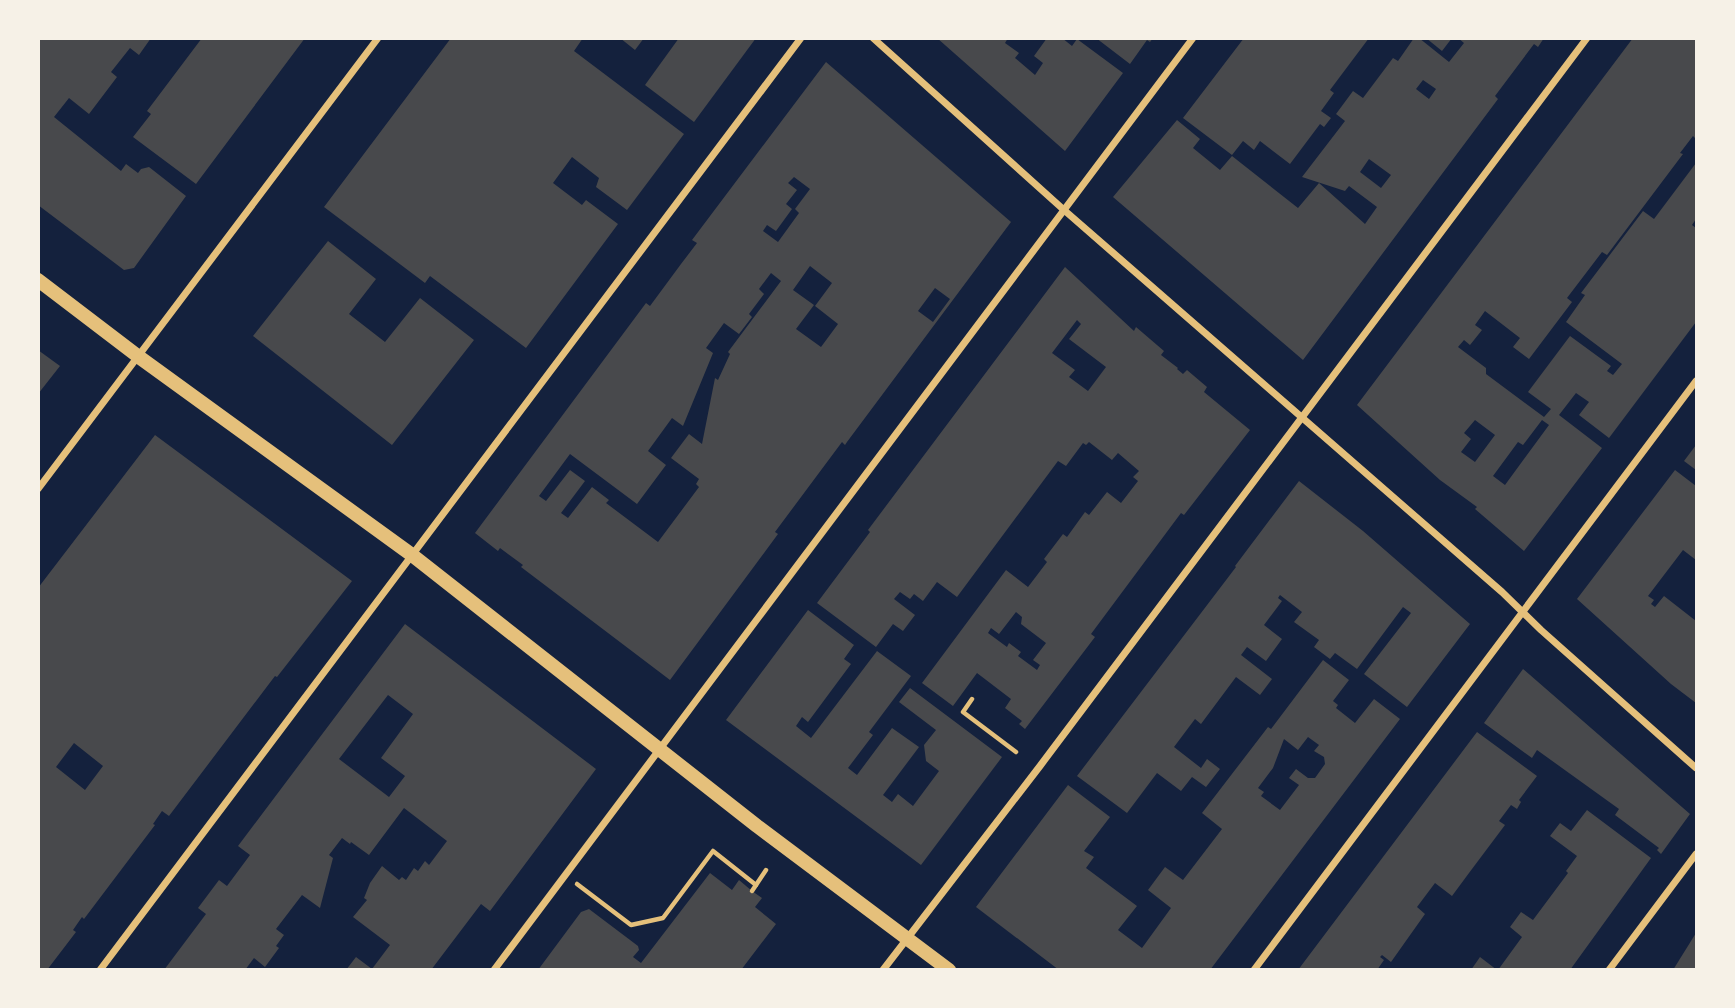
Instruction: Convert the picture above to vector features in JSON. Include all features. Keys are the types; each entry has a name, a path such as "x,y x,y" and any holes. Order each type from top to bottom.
{"main road":[{"path":"38,280 139,357 412,555 659,750 950,970"}],"street":[{"path":"38,489 378,38"},
{"path":"100,970 801,38"},
{"path":"873,38 1696,768"},
{"path":"494,970 1193,38"},
{"path":"883,970 1587,38"},
{"path":"1254,970 1696,381"},
{"path":"1609,970 1696,853"}],"path":[{"path":"972,699 962,712 1016,752"},
{"path":"565,875 631,925 663,918 713,851 756,885"},
{"path":"752,891 766,870"}],"building":[{"path":"38,38 151,38 139,55 130,48 111,72 117,77 89,114 69,98 54,117 121,171 126,164 138,173 149,167 186,196 134,268 124,270 38,205"},
{"path":"202,38 305,38 196,184 133,137 151,114 147,111"},
{"path":"451,38 583,38 574,51 684,134 627,210 596,187 599,178 572,157 553,183 582,205 586,200 618,224 526,348 430,276 425,283 324,207"},
{"path":"620,38 644,38 635,50"},
{"path":"679,38 756,38 694,122 645,85"},
{"path":"937,38 1008,38 1005,43 1019,53 1015,58 1035,75 1043,63 1034,56 1047,38 1062,38 1072,46 1077,39 1123,73 1065,151"},
{"path":"1096,38 1153,38 1150,42 1147,40 1130,64"},
{"path":"1244,38 1369,38 1330,90 1334,93 1321,111 1331,118 1324,127 1320,124 1290,164 1260,141 1254,150 1243,141 1232,155 1183,118"},
{"path":"1414,38 1419,38 1449,62 1464,43 1458,38 1544,38 1538,47 1534,44 1495,96 1498,99 1303,360 1113,197 1177,120 1200,139 1193,148 1220,170 1232,156 1298,208 1319,183 1365,224 1377,207 1349,186 1345,191 1302,177 1345,121 1336,114 1353,91 1363,98 1393,58 1398,61","holes":["1423,80 1436,89 1429,99 1416,89","1369,159 1391,175 1381,188 1360,172"]},
{"path":"1426,38 1452,38 1442,51"},
{"path":"1633,38 1696,38 1696,139 1693,136 1680,153 1683,154 1607,255 1602,252 1567,298 1572,302 1529,359 1513,347 1520,338 1485,311 1475,325 1482,330 1470,345 1464,340 1458,347 1486,368 1486,374 1544,417 1551,409 1528,392 1570,336 1611,366 1607,371 1613,375 1622,364 1566,322 1585,295 1581,293 1643,211 1654,219 1696,163 1696,219 1692,225 1696,228 1696,322 1609,438 1579,415 1589,402 1576,393 1559,415 1602,448 1524,551 1475,509 1477,507 1440,480 1357,405","holes":["1475,420 1495,435 1475,462 1461,452 1471,439 1464,433","1542,420 1549,425 1505,485 1493,476 1518,442 1523,445"]},
{"path":"826,62 1011,222 845,445 842,442 670,680 521,567 523,565 500,548 498,551 475,533 646,303 650,306 697,243 692,240","holes":["794,177 810,189 795,209 799,213 778,242 763,231 767,225 776,231 792,209 786,204 797,190 788,183","810,266 832,283 815,306 838,324 821,347 796,329 814,305 793,290","771,273 781,281 728,352 730,354 718,380 715,378 702,444 689,434 671,458 699,479 696,484 699,487 658,542 606,503 609,500 592,487 568,518 561,513 585,481 570,470 546,501 539,496 570,454 637,504 666,465 648,451 672,418 683,426 713,353 706,348 724,323 739,334 752,317 749,314 764,294 759,289","935,288 950,299 933,322 918,311"]},
{"path":"328,241 376,279 349,314 385,342 420,298 474,340 392,445 253,336"},
{"path":"1065,267 1134,331 1136,327 1164,351 1161,355 1177,369 1183,374 1187,370 1207,387 1204,392 1250,430 1184,515 1181,513 1091,634 1095,637 1025,729 1019,724 1022,721 1005,708 1011,699 977,673 953,706 922,683 1006,570 1028,587 1063,534 1067,537 1085,512 1089,515 1107,492 1121,503 1138,481 1133,477 1139,471 1118,453 1112,460 1089,442 1086,445 1083,443 1066,466 1058,461 957,597 937,582 923,601 914,594 910,599 900,592 894,599 915,615 903,631 893,624 876,647 817,603 870,532 868,530","holes":["1077,320 1081,324 1069,339 1106,367 1088,391 1069,377 1075,370 1052,353","1016,612 1022,617 1021,624 1046,643 1033,660 1040,665 1037,670 1018,656 1021,652 1009,643 1007,647 988,633 991,628 999,634"]},
{"path":"38,350 60,366 38,394"},
{"path":"155,435 352,581 277,677 275,676 169,816 162,811 153,824 155,825 84,919 82,917 73,930 76,932 47,970 38,970 38,588","holes":["74,743 103,766 85,790 56,767"]},
{"path":"1696,445 1696,470 1684,461"},
{"path":"1675,470 1696,486 1696,560 1683,550 1648,596 1654,600 1651,604 1655,607 1664,596 1696,621 1696,703 1671,684 1577,599"},
{"path":"1299,481 1363,531 1470,624 1407,707 1364,674 1411,613 1403,607 1357,669 1335,653 1330,659 1314,647 1319,640 1294,622 1302,612 1280,595 1278,598 1282,601 1264,625 1282,639 1266,661 1247,647 1241,655 1272,679 1260,695 1236,677 1201,724 1195,719 1174,747 1201,768 1207,759 1220,769 1206,787 1192,777 1181,791 1157,773 1127,813 1077,776"},
{"path":"808,610 854,645 844,659 851,664 808,722 802,717 796,726 811,738 877,651 911,676 869,732 873,735 848,768 857,775 892,728 919,747 883,795 892,802 898,794 913,806 939,771 926,761 924,745 936,730 899,702 910,688 1002,757 921,865 726,720"},
{"path":"405,624 596,769 490,911 481,904 431,970 346,970 356,957 372,969 390,945 353,917 367,900 364,898 370,883 382,866 399,880 402,877 406,880 414,868 418,871 425,861 429,865 447,841 404,808 369,855 342,838 329,855 333,858 320,908 302,895 276,929 284,935 276,946 279,948 265,967 254,958 245,970 164,970 206,914 198,908 219,880 227,886 250,855 238,846","holes":["388,695 413,714 381,758 405,776 389,797 339,759"]},
{"path":"1323,660 1349,680 1333,701 1338,705 1336,708 1355,723 1374,699 1400,719 1210,970 1059,970 976,907 1068,785 1110,817 1084,851 1094,857 1086,868 1137,906 1118,930 1142,948 1171,908 1148,890 1165,867 1183,880 1222,829 1202,813 1268,727 1271,729","holes":["1308,737 1319,745 1314,751 1324,757 1325,764 1315,778 1308,778 1296,769 1289,778 1299,785 1280,810 1261,796 1264,792 1258,788 1273,768 1284,739 1298,750"]},
{"path":"1523,669 1690,814 1661,854 1657,850 1659,848 1615,815 1619,809 1537,750 1532,758 1484,723"},
{"path":"1477,732 1537,776 1519,800 1521,802 1517,809 1511,805 1499,821 1505,825 1452,896 1435,883 1417,907 1425,914 1391,962 1382,955 1380,957 1384,960 1377,970 1298,970"},
{"path":"1587,810 1651,858 1570,970 1498,970 1522,937 1510,927 1521,912 1533,920 1568,873 1566,871 1577,856 1550,836 1560,823 1571,831"},
{"path":"710,873 732,890 739,880 762,898 755,907 776,924 741,970 538,970 581,912 589,909 638,946 639,950 633,957 641,963"},
{"path":"1696,933 1696,970 1673,970"},
{"path":"1480,957 1497,970 1471,970"}]}
